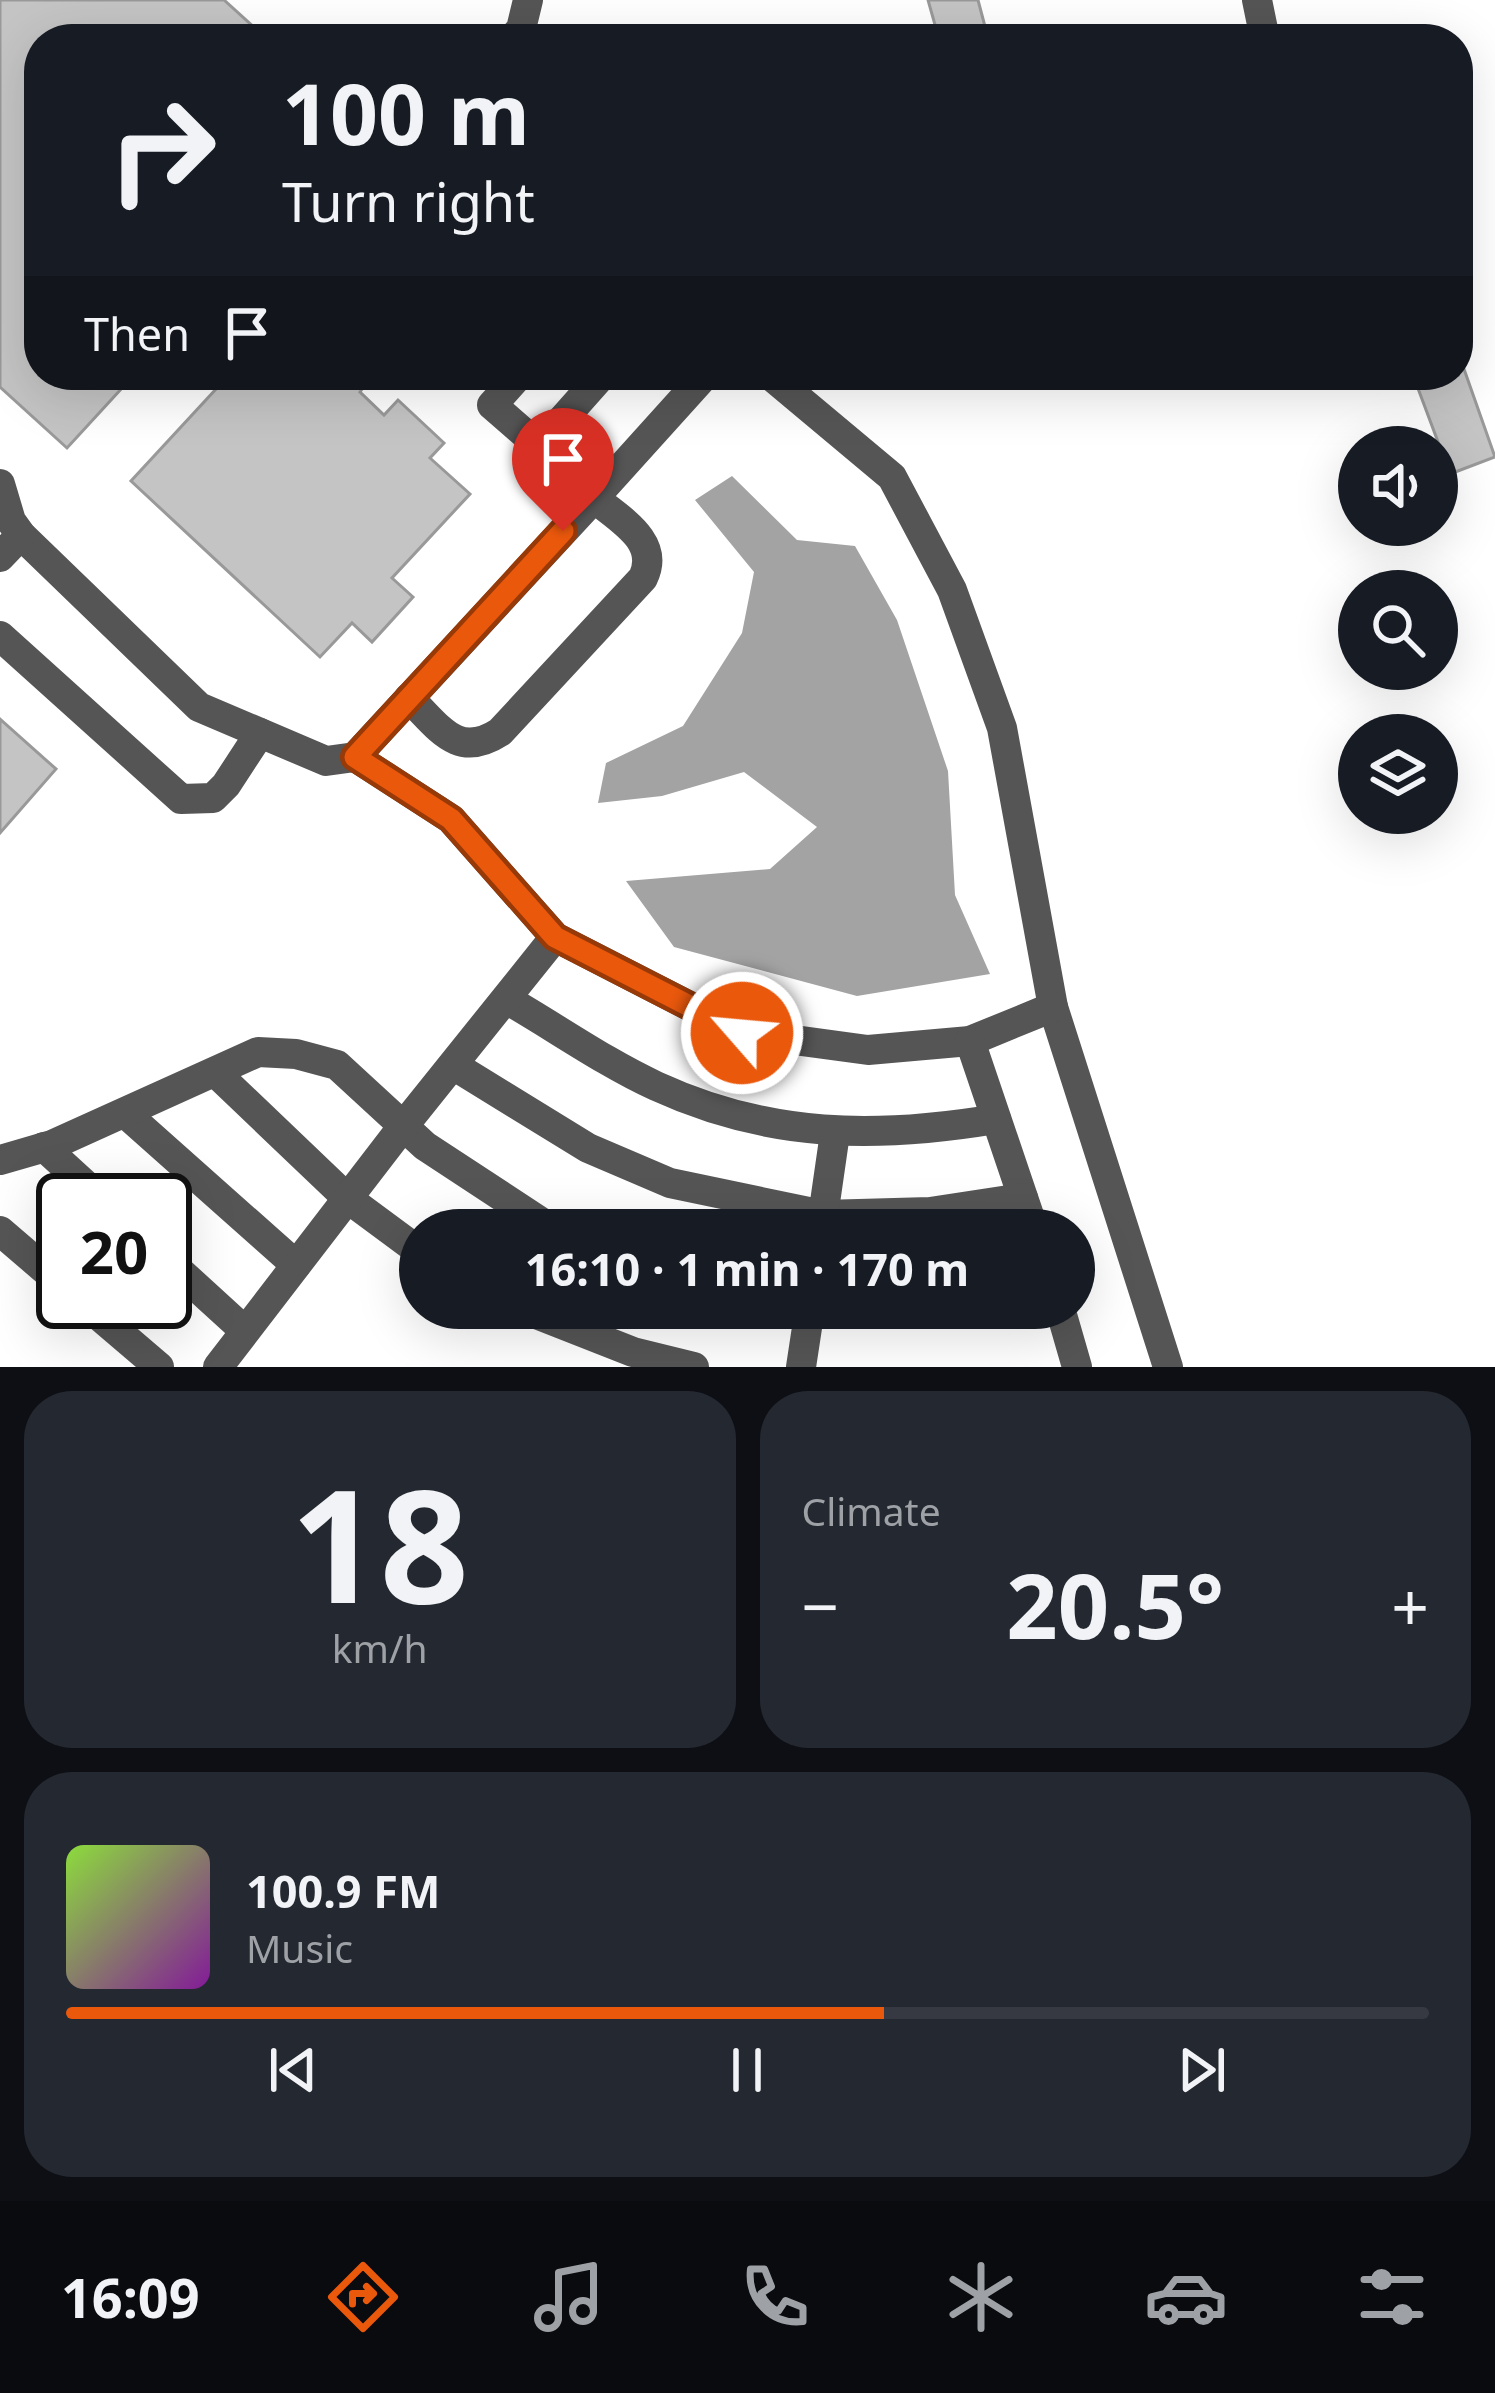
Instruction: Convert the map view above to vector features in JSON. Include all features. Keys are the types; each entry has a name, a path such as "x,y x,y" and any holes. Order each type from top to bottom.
{"lane":[{"path":"409,698 458,742 486,741 500,732 643,578 650,564 645,544 492,405 506,390"},
{"path":"538,446 588,390"},
{"path":"0,484 8,532 199,707 326,761 355,757 691,390"},
{"path":"788,390 892,477 952,590 1002,728 1053,1007 1168,1367"},
{"path":"0,636 181,799 213,798 260,733"},
{"path":"355,757 451,819 555,937 742,1033 868,1050 970,1042 1053,1007"},
{"path":"218,1367 555,937"},
{"path":"506,999 656,1086 750,1121 835,1133 932,1130 997,1119"},
{"path":"970,1042 1027,1209"},
{"path":"0,1160 44,1147 258,1052 296,1054 337,1065 425,1145 522,1209"},
{"path":"453,1065 588,1148 670,1183 771,1209"},
{"path":"214,1072 347,1198 399,1236"},
{"path":"125,1113 296,1264"},
{"path":"824,1209 835,1133"},
{"path":"44,1147 72,1173"},
{"path":"950,1209 1023,1198"},
{"path":"0,1232 36,1262"},
{"path":"192,1283 245,1331"},
{"path":"114,1329 159,1367"},
{"path":"574,1329 633,1352 694,1367"},
{"path":"801,1367 806,1329"},
{"path":"1063,1329 1067,1366"}],"shaded area":[{"path":"732,476 797,540 855,546 897,620 948,771 955,895 990,974 857,996 674,947 626,881 770,869 817,827 744,772 662,796 598,803 606,763 683,726 742,633 754,572 695,500"}],"building":[{"path":"0,0 224,0 250,24 24,24 24,390 120,390 67,448 0,387"},
{"path":"928,0 978,0 984,24 935,24"},
{"path":"215,390 361,390 384,415 398,400 444,443 430,458 470,494 392,578 413,597 372,642 352,623 320,657 131,481"},
{"path":"1419,390 1471,390 1495,457 1458,471 1458,426 1432,426"},
{"path":"0,719 56,769 0,833"}],"route":[{"path":"563,531 355,757 451,819 555,937 742,1033"}]}
